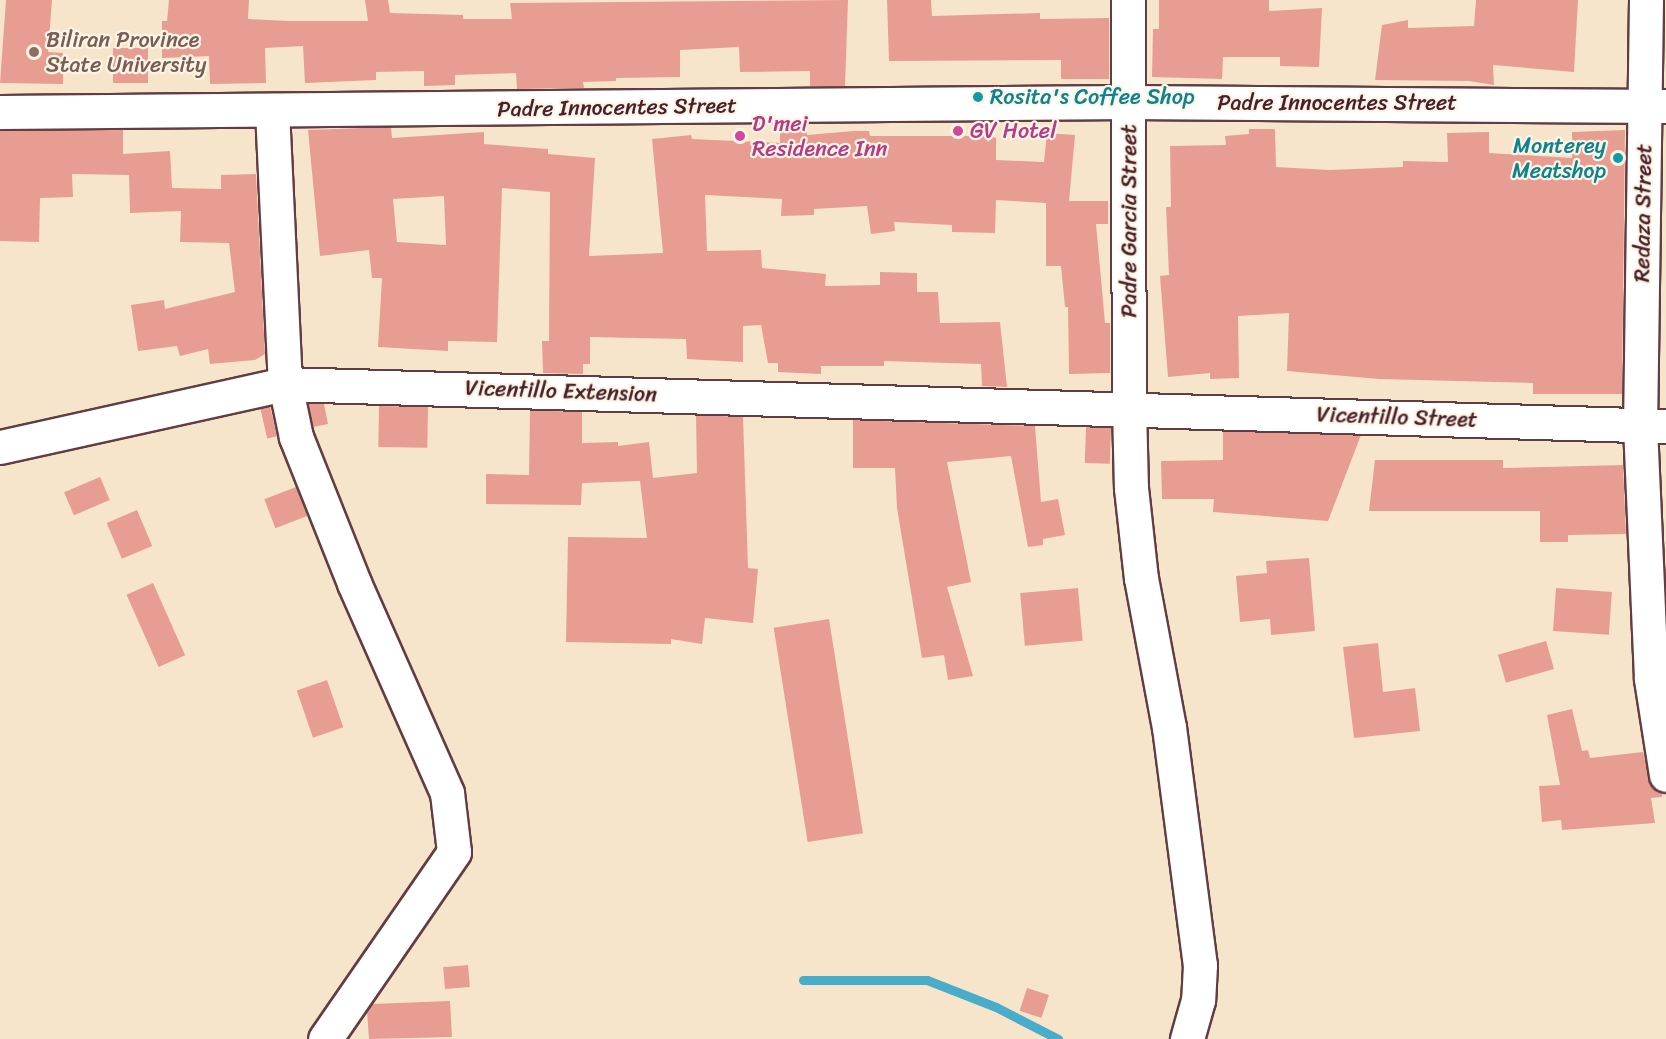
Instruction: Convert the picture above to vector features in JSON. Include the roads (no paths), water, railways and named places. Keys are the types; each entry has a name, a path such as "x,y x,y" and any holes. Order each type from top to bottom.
{"main road":[{"name":"Padre Garcia Street","path":"1128,0 1131,488 1141,578 1169,727 1200,965 1198,1000 1187,1039"},
{"name":"Redaza Street","path":"1646,0 1655,106 1651,679 1666,775"},
{"name":"Padre Innocentes Street","path":"0,112 1129,102 1655,106"},
{"path":"272,110 285,384 296,437 354,583 447,793 454,852 325,1039"},
{"name":"Vicentillo Extension","path":"0,447 285,384 1129,407"},
{"name":"Vicentillo Street","path":"1129,407 1653,426"}],"waterway":[{"path":"803,980 927,980 996,1007 1058,1039"}],"place":[{"name":"Biliran Province State University","path":"34,52"},
{"name":"Rosita's Coffee Shop","path":"978,97"},
{"name":"GV Hotel","path":"958,131"},
{"name":"D'mei Residence Inn","path":"740,136"},
{"name":"Monterey Meatshop","path":"1618,158"}]}
